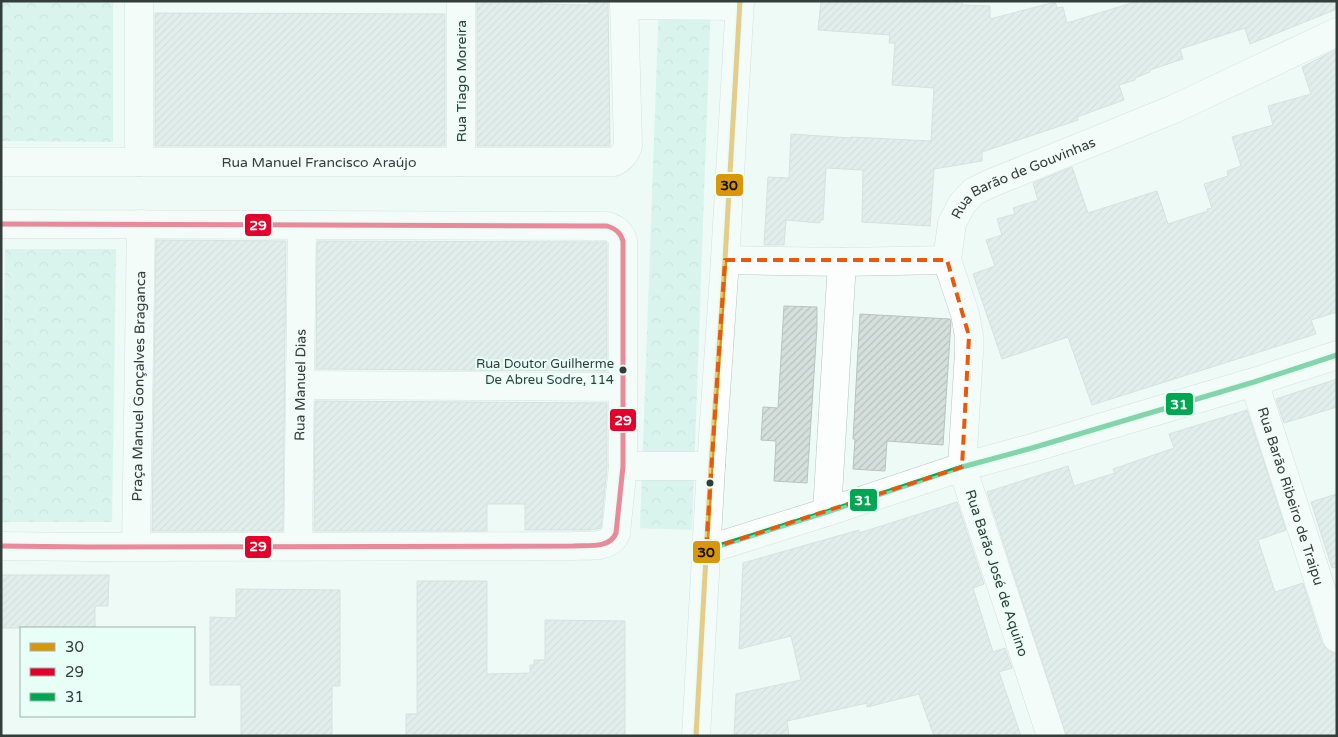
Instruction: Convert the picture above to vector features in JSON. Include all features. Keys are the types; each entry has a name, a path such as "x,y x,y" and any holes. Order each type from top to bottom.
{"street":[{"path":"139,1 139,162"},
{"path":"454,1 461,1"},
{"name":"Rua Tiago Moreira","path":"461,1 461,162"},
{"path":"624,3 739,4 696,736"},
{"name":"Rua Manuel Francisco Araújo","path":"1,162 614,162 625,154 628,146 624,3"},
{"name":"Rua Barão de Gouvinhas","path":"947,260 952,222 962,204 973,192 1174,109 1337,32"},
{"path":"1,224 607,226 621,234 623,241 622,466 616,533 614,539 605,544 573,546 1,546"},
{"name":"Praça Manuel Gonçalves Braganca","path":"136,547 141,224"},
{"name":"Rua Manuel Dias","path":"298,546 302,225"},
{"path":"725,260 842,262 947,260"},
{"name":"Rua Barão José de Aquino","path":"947,260 965,314 969,336 962,467 1051,736"},
{"path":"827,512 842,262"},
{"path":"706,550 962,467 1254,382 1337,355"},
{"name":"Rua Barão Ribeiro de Traipu","path":"1254,382 1337,638"},
{"path":"300,385 623,387"},
{"path":"622,466 711,466"}],"highlighted area":[{"path":"725,260 947,260 969,336 962,467 706,550"}],"green space":[{"path":"1,1 113,1 113,142 1,141"},
{"path":"659,1 711,1 692,530 640,528"},
{"path":"5,249 116,249 112,522 1,522"}],"building":[{"path":"477,1 589,5 589,1 608,1 610,146 477,146"},
{"path":"821,1 962,1 962,5 990,6 990,19 1055,2 1057,8 1063,7 1067,23 1138,1 1337,1 1337,9 1250,44 1245,28 1180,49 1183,59 1150,70 1150,72 1135,78 1135,80 1119,85 1124,100 1077,117 1078,120 982,152 982,161 934,169 930,226 862,222 863,170 826,168 823,220 820,220 820,223 786,220 784,245 764,245 768,177 789,178 791,134 931,141 934,88 892,85 895,43 889,43 890,35 818,30"},
{"path":"155,13 445,14 445,146 155,146"},
{"path":"1337,49 1337,312 1311,320 1316,334 1092,405 1068,337 1002,359 973,274 995,266 986,240 1002,235 997,219 1015,214 1013,208 1038,200 1033,183 1072,167 1088,213 1157,191 1168,224 1208,211 1207,209 1212,208 1204,184 1228,176 1227,171 1241,166 1232,137 1273,125 1268,106 1311,94 1302,67"},
{"path":"156,240 286,241 283,531 152,531"},
{"path":"317,241 606,242 607,371 316,369"},
{"path":"784,306 817,307 807,483 774,481 776,441 761,440 763,407 778,408"},
{"path":"860,314 950,319 951,322 943,445 887,441 885,471 853,469"},
{"path":"1337,379 1337,407 1284,423 1276,399"},
{"path":"315,401 607,403 607,467 601,528 591,530 525,530 525,504 487,504 487,531 314,531"},
{"path":"1247,410 1286,530 1258,540 1275,592 1303,583 1322,643 1327,650 1337,653 1337,736 1066,736 987,492 1068,466 1074,486 1115,473 1113,469 1174,448 1169,434"},
{"path":"1337,494 1337,567 1332,568 1311,502"},
{"path":"957,502 984,584 973,588 993,652 1005,648 1012,668 999,672 1021,736 934,736 919,694 867,707 867,703 787,721 789,736 734,736 736,694 801,680 791,636 739,649 743,563 859,530 859,533"},
{"path":"1,575 109,575 108,606 95,606 95,627 1,628"},
{"path":"417,581 487,581 487,674 530,673 530,665 534,665 534,660 545,660 545,620 625,621 625,736 406,736 406,714 417,714"},
{"path":"236,589 340,590 340,686 332,686 332,736 241,736 241,685 210,685 210,617 236,618"}],"transit line":[{"name":"30","path":"696,736 740,1"},
{"name":"29","path":"1,224 607,226 617,231 623,241 623,466 616,533 609,542 598,545 573,546 1,546"},
{"name":"31","path":"706,550 962,467 1254,382 1337,355"}],"place":[{"name":"Rua Doutor Guilherme De Abreu Sodre, 114","path":"623,370"}]}
